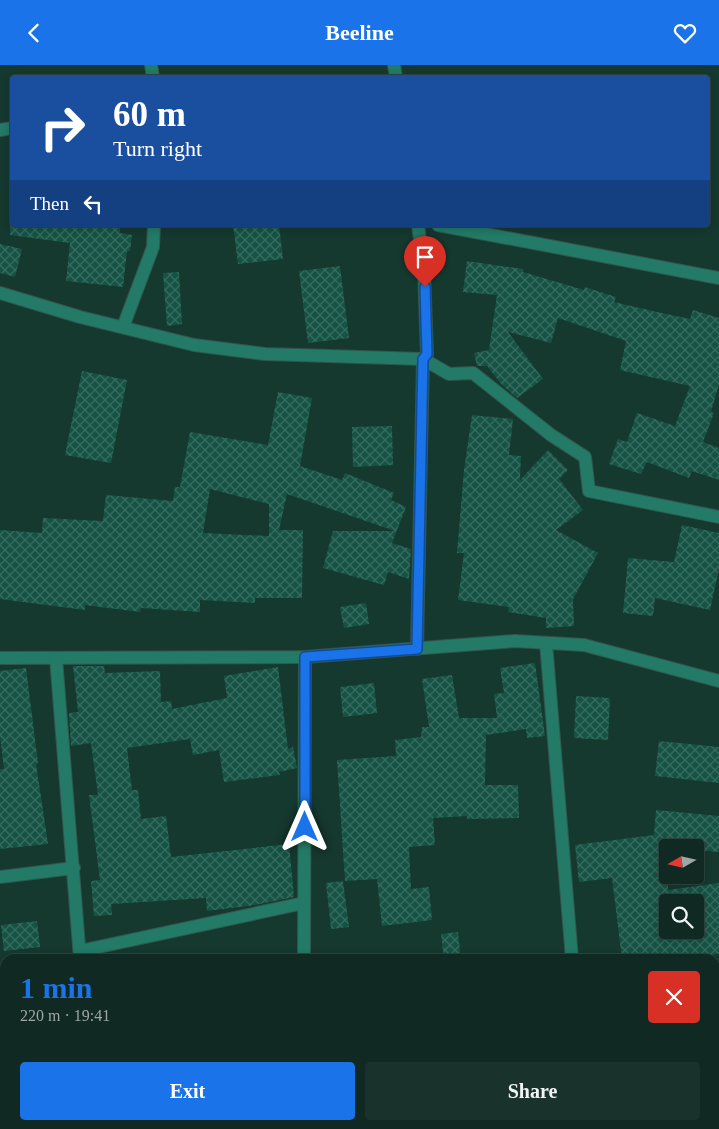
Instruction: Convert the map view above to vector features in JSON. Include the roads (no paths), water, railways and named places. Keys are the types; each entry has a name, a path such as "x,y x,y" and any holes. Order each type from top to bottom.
{"street":[{"path":"123,327 152,247 154,227"},
{"path":"417,649 423,359 427,354 424,270 418,227"},
{"path":"449,227 719,278"},
{"path":"0,293 194,345 265,354 423,359 449,374 473,373 551,435 586,457 590,491 719,517"},
{"path":"0,658 305,657 515,641 584,645 719,681"},
{"path":"546,643 572,954"},
{"path":"304,954 305,657"},
{"path":"56,658 80,954"},
{"path":"0,877 74,868"},
{"path":"84,954 304,903"}]}
